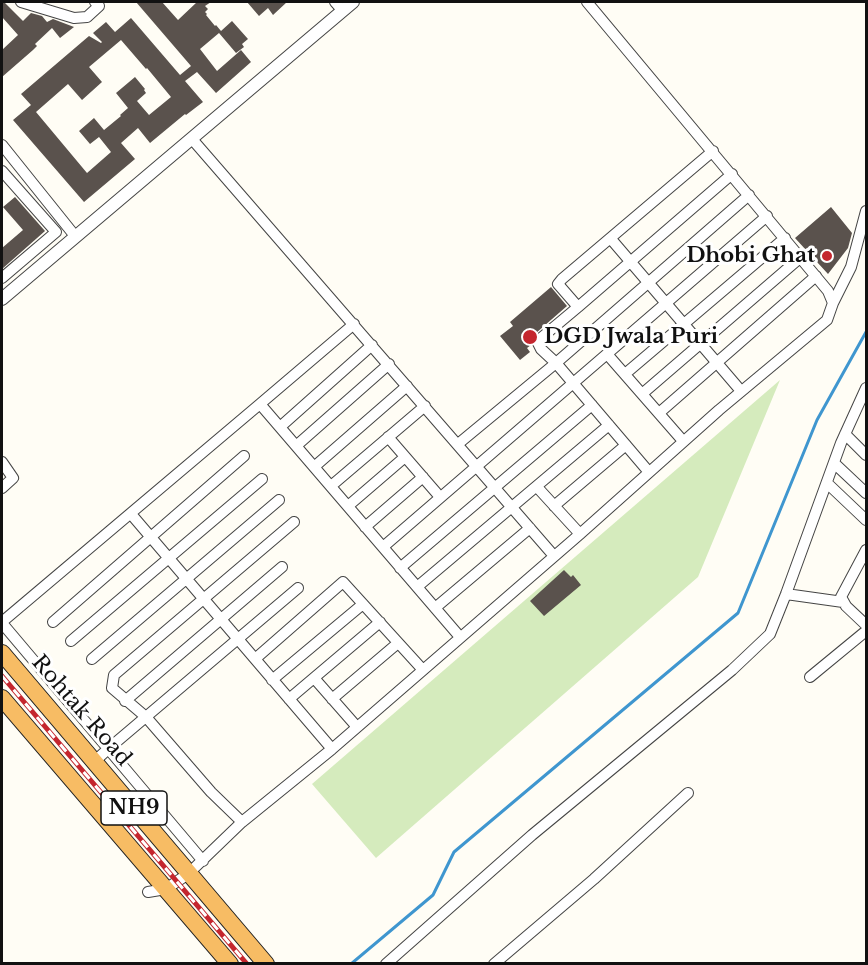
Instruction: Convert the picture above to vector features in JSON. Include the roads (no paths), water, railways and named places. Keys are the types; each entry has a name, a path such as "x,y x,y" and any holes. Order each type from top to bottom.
{"highway":[{"name":"Rohtak Road","path":"2,653 266,963"},
{"name":"NH9","path":"2,698 230,963"}],"street":[{"path":"21,2 74,18 87,17 99,6 95,2"},
{"path":"2,299 192,139 339,6 353,2"},
{"path":"587,2 801,257 828,291 833,303"},
{"path":"192,139 554,556"},
{"path":"2,145 75,236"},
{"path":"578,307 558,284 713,152"},
{"path":"2,166 11,158"},
{"path":"2,171 56,232 2,278"},
{"path":"648,471 556,363 541,350 538,343 732,174"},
{"path":"458,444 556,363 749,195"},
{"path":"148,892 166,889 188,874 242,822 332,749 741,391 823,325 851,267 867,211"},
{"path":"383,547 766,216"},
{"path":"625,374 785,238"},
{"path":"610,239 741,391"},
{"path":"642,393 701,345 801,257"},
{"path":"659,413 816,276"},
{"path":"202,861 2,623 354,324"},
{"path":"280,427 372,345"},
{"path":"607,354 683,441"},
{"path":"296,446 389,364"},
{"path":"314,466 407,386"},
{"path":"386,963 532,835 757,648 770,634 845,434 867,388"},
{"path":"260,404 460,637"},
{"path":"400,568 592,405"},
{"path":"331,486 424,406"},
{"path":"417,587 609,425"},
{"path":"845,434 866,453"},
{"path":"388,437 440,497"},
{"path":"554,506 626,445"},
{"path":"53,622 244,456"},
{"path":"348,506 405,457"},
{"path":"2,462 13,478 2,488"},
{"path":"834,463 867,493"},
{"path":"365,527 423,477"},
{"path":"70,641 262,479"},
{"path":"827,483 867,520"},
{"path":"537,488 580,534"},
{"path":"92,658 279,500"},
{"path":"131,514 332,749"},
{"path":"242,822 211,792 146,717 112,688 114,675 294,522"},
{"path":"435,608 530,528"},
{"path":"867,550 862,568 841,597 843,602 867,625"},
{"path":"125,701 282,567"},
{"path":"255,659 343,582 423,670"},
{"path":"95,761 298,588"},
{"path":"786,594 843,602"},
{"path":"272,680 363,604"},
{"path":"289,699 380,622"},
{"path":"810,677 867,631"},
{"path":"332,699 398,643"},
{"path":"314,678 357,727"},
{"path":"494,963 594,879 688,793"}],"waterway":[{"path":"351,964 433,895 454,852 738,613 817,420 866,332"}],"railway":[{"path":"2,676 247,964"}],"place":[{"name":"Dhobi Ghat","path":"827,256"},
{"name":"DGD Jwala Puri","path":"530,337"}]}
